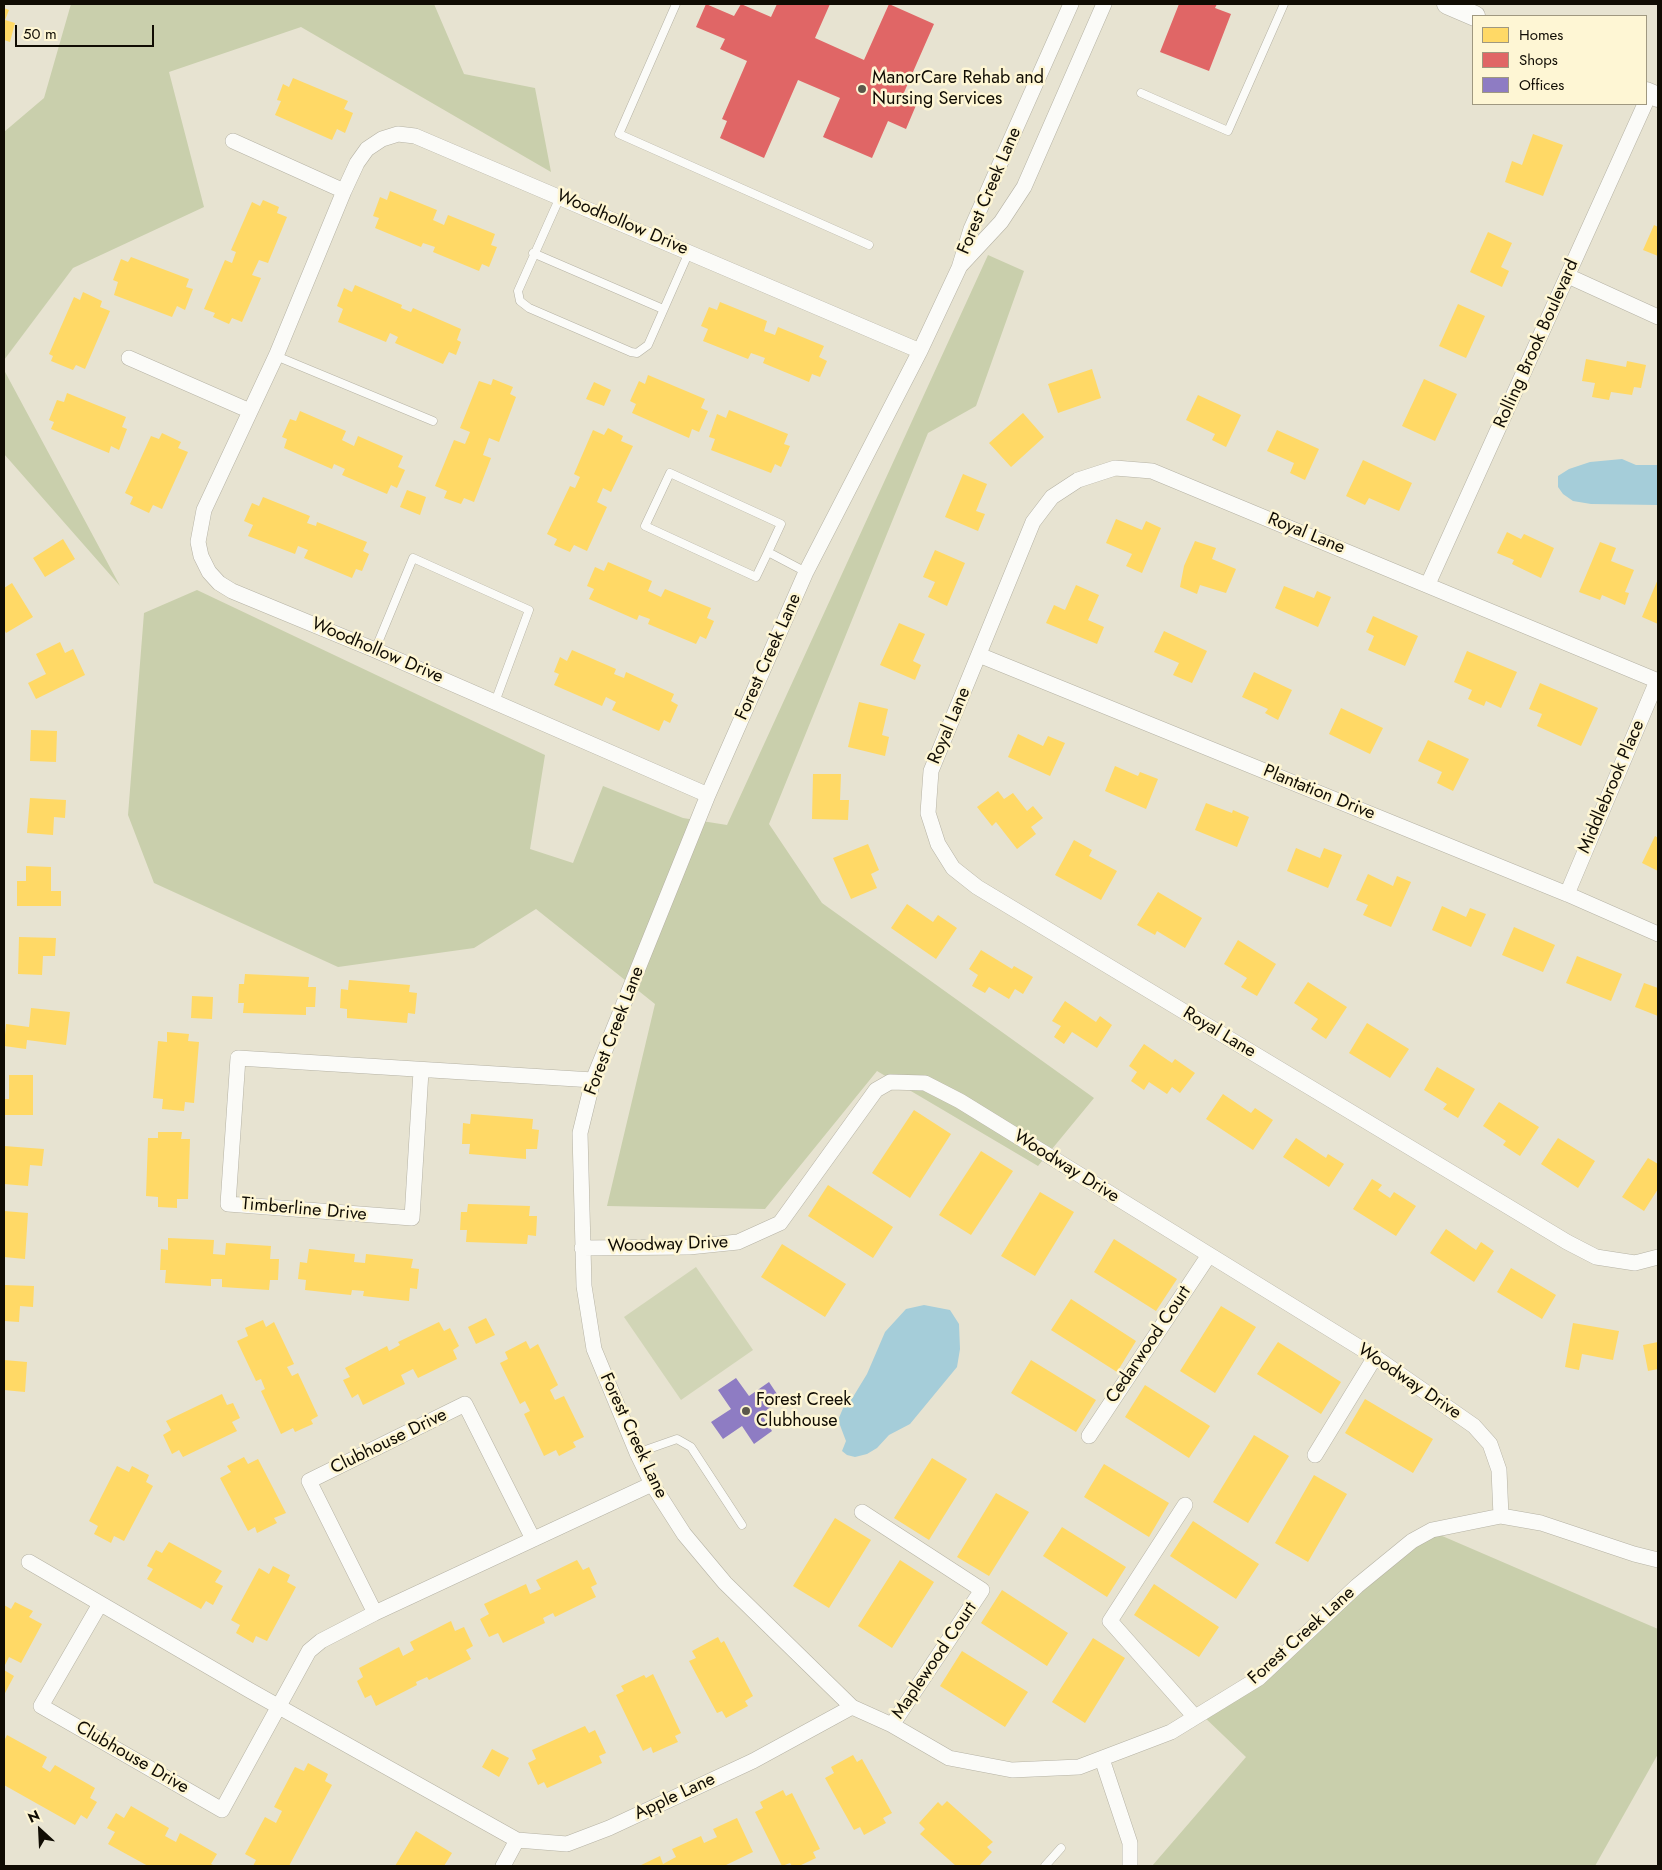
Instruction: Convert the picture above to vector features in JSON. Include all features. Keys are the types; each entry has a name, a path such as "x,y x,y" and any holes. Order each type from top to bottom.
{"street":[{"name":"Forest Creek Lane","path":"1071,4 971,229 959,268 920,350 806,572 708,795 593,1080 580,1133 584,1286 594,1349 637,1453 652,1484 684,1534 724,1584 852,1707 892,1725 950,1758 1012,1770 1079,1768 1171,1732 1259,1678 1350,1593 1412,1541 1432,1530 1501,1516 1541,1523 1634,1554 1658,1560"},
{"name":"Forest Creek Lane","path":"959,268 1001,222 1024,187 1104,4"},
{"path":"1447,4 1474,15"},
{"name":"Rolling Brook Boulevard","path":"1428,584 1646,105"},
{"name":"Woodhollow Drive","path":"708,795 375,650 232,591 218,583 201,556 198,542 204,510 276,356 357,163 367,150 382,139 398,134 415,136 920,350"},
{"path":"233,141 344,191"},
{"path":"1568,276 1658,317"},
{"path":"129,358 250,411"},
{"name":"Royal Lane","path":"1658,681 1152,470 1115,468 1078,480 1052,497 1033,522 931,771 928,812 938,844 953,868 977,887 1567,1242 1596,1257 1636,1263 1658,1257"},
{"name":"Plantation Drive","path":"980,655 1566,894 1658,934"},
{"name":"Middlebrook Place","path":"1566,894 1658,681"},
{"name":"Timberline Drive","path":"421,1071 412,1218 228,1204 238,1058 421,1071 593,1080"},
{"name":"Woodway Drive","path":"582,1248 689,1247 738,1242 780,1223 876,1090 890,1082 925,1083 960,1101 1375,1357 1474,1426 1490,1444 1498,1470 1501,1516"},
{"name":"Cedarwood Court","path":"1089,1436 1209,1255"},
{"path":"1314,1455 1375,1357"},
{"name":"Clubhouse Drive","path":"375,1613 309,1481 466,1404 533,1539"},
{"name":"Clubhouse Drive","path":"100,1604 41,1706 222,1810 309,1652 321,1641 375,1613 652,1484"},
{"path":"1185,1505 1110,1620 1196,1717"},
{"name":"Maplewood Court","path":"862,1512 982,1590 892,1725"},
{"path":"29,1562 278,1707 516,1840 503,1866"},
{"name":"Apple Lane","path":"516,1840 567,1844 610,1828 753,1761 852,1707"},
{"path":"1102,1759 1130,1844 1130,1866"}],"lane":[{"path":"676,4 619,134 869,245"},
{"path":"1141,94 1228,131 1284,4"},
{"path":"560,197 534,253 518,296 523,304 546,315 637,353 648,345 689,252"},
{"path":"534,253 663,309"},
{"path":"276,356 433,422"},
{"path":"670,473 781,524 768,552 756,577 645,526 670,473"},
{"path":"768,552 806,572"},
{"path":"375,650 414,558 530,610 495,702"},
{"path":"637,1453 677,1439 691,1447 742,1525"},
{"path":"1045,1866 1061,1848"}],"green space":[{"path":"71,4 434,4 464,74 535,88 551,172 301,27 169,72 204,207 73,268 4,360 4,132 44,98"},
{"path":"988,255 1024,271 976,406 928,433 769,824 822,903 1094,1098 1038,1166 877,1071 765,1209 607,1206 655,1004 536,909 474,948 338,967 154,883 128,815 144,613 197,590 545,755 530,849 573,863 603,786 683,818 727,825"},
{"path":"4,370 120,586 4,454"},
{"path":"696,1267 753,1350 681,1400 624,1317"},
{"path":"1426,1529 1658,1629 1658,1754 1595,1866 1152,1866 1246,1757 1201,1714"}],"water":[{"path":"1622,459 1636,465 1658,465 1658,505 1591,504 1573,501 1563,494 1558,487 1558,476 1569,469 1590,462"},
{"path":"924,1305 950,1310 959,1324 960,1349 957,1367 910,1424 889,1435 877,1448 867,1454 855,1457 847,1455 842,1451 846,1441 838,1420 844,1406 853,1397 867,1374 885,1332 906,1309"}],"building: Homes":[{"path":"4,8 9,10 5,20 15,23 10,42 4,40"},
{"path":"293,78 348,101 344,109 353,113 345,133 337,129 332,140 275,115 281,101 277,100 283,84 289,87"},
{"path":"1533,134 1563,145 1543,196 1505,182 1512,161 1522,165"},
{"path":"390,191 437,210 433,220 444,225 448,215 495,234 491,245 497,247 489,267 482,264 479,271 433,252 435,247 423,243 421,247 375,228 379,218 373,216 380,197 387,200"},
{"path":"263,200 279,207 277,213 287,217 268,263 259,260 252,275 261,278 242,322 232,318 229,324 213,317 215,313 204,309 225,260 232,263 236,252 231,250 252,202 260,206"},
{"path":"1654,225 1658,227 1658,256 1643,250"},
{"path":"1488,232 1512,243 1501,267 1509,271 1502,287 1470,272"},
{"path":"131,257 189,279 186,287 193,289 185,310 177,306 172,317 114,295 118,282 113,280 121,259 128,262"},
{"path":"355,285 402,305 401,308 411,312 413,308 461,329 457,340 461,342 456,355 449,352 443,364 395,343 398,337 390,333 386,342 338,322 343,309 337,306 344,288 352,292"},
{"path":"83,292 102,301 100,307 110,311 85,369 76,365 73,370 51,361 53,356 49,354 74,297 80,300"},
{"path":"720,302 767,321 764,331 775,335 778,327 824,346 819,357 827,361 820,377 812,374 809,382 763,363 765,358 751,353 748,359 703,341 708,329 701,326 709,307 717,310"},
{"path":"1458,304 1485,316 1466,358 1439,346"},
{"path":"1586,359 1626,367 1627,361 1646,365 1641,388 1634,387 1632,395 1611,392 1609,400 1592,397 1595,383 1582,381"},
{"path":"1092,369 1101,398 1058,413 1048,384"},
{"path":"648,375 705,399 701,408 708,411 699,432 692,429 689,438 632,413 636,404 630,401 639,381 645,384"},
{"path":"493,379 513,387 510,394 516,397 499,442 489,438 483,455 491,458 474,502 464,498 461,504 444,498 447,491 435,486 454,440 465,444 470,432 460,428 479,381 491,385"},
{"path":"1424,379 1457,394 1435,441 1402,426"},
{"path":"594,382 611,390 604,406 586,399"},
{"path":"67,393 126,417 122,427 127,429 119,450 111,446 109,453 51,429 54,422 49,420 57,400 64,402"},
{"path":"1198,395 1241,415 1226,447 1212,440 1215,434 1186,420"},
{"path":"729,410 788,434 784,444 790,446 781,467 775,464 771,473 711,450 715,439 709,437 717,414 726,418"},
{"path":"300,411 346,431 342,440 354,446 358,436 403,456 398,467 405,470 397,488 391,485 387,494 342,475 345,469 334,464 332,469 284,448 287,439 282,437 290,419 296,421"},
{"path":"1023,413 1044,437 1011,467 989,443"},
{"path":"608,428 623,436 621,441 633,446 611,492 603,488 597,502 607,507 587,551 574,545 570,552 554,545 557,539 547,534 570,486 575,488 580,477 574,474 593,430 604,435"},
{"path":"1277,430 1319,449 1305,480 1290,473 1294,463 1267,451"},
{"path":"162,433 181,442 178,448 188,452 162,509 153,505 149,513 130,504 133,497 125,493 151,436 159,439"},
{"path":"1363,460 1412,483 1399,511 1369,498 1365,505 1346,496"},
{"path":"963,474 987,484 976,511 985,514 978,531 945,517"},
{"path":"407,490 426,497 420,515 400,507"},
{"path":"263,497 310,516 307,523 316,526 317,522 367,542 363,551 369,554 362,571 356,569 352,578 304,558 308,550 298,546 295,554 248,536 253,525 244,521 252,503 259,506"},
{"path":"1116,519 1142,530 1146,521 1161,528 1142,573 1126,566 1132,554 1106,543"},
{"path":"1507,532 1521,539 1524,534 1554,548 1541,578 1512,564 1514,560 1497,553"},
{"path":"63,539 75,559 45,577 33,558"},
{"path":"1195,541 1216,548 1212,559 1236,569 1226,593 1200,585 1197,594 1180,587 1184,566"},
{"path":"1600,542 1616,548 1611,561 1634,570 1625,592 1629,593 1625,605 1602,595 1600,600 1579,592"},
{"path":"935,550 965,563 947,606 928,597 935,582 923,577"},
{"path":"608,562 652,581 648,591 661,597 665,589 711,608 707,618 714,621 706,639 700,636 696,644 648,624 650,619 639,615 637,620 589,599 594,589 587,586 595,567 604,571"},
{"path":"1658,579 1658,624 1642,617"},
{"path":"12,583 33,617 6,633 4,629 4,588"},
{"path":"1076,585 1099,595 1088,620 1104,627 1097,644 1046,623 1054,605 1065,610"},
{"path":"1284,586 1314,598 1317,591 1331,597 1318,627 1275,608"},
{"path":"1373,616 1418,636 1405,666 1368,650 1374,636 1366,632"},
{"path":"899,623 925,634 913,661 921,665 915,680 880,665"},
{"path":"1164,631 1207,651 1192,683 1173,675 1179,663 1154,652"},
{"path":"60,642 65,653 73,649 85,675 36,699 28,683 46,674 36,654"},
{"path":"572,650 616,669 614,674 624,678 626,672 674,694 671,701 678,705 670,723 664,720 659,731 612,710 616,702 606,697 602,706 554,685 559,674 554,672 560,657 567,661"},
{"path":"1467,651 1517,672 1501,708 1486,701 1484,706 1468,699 1472,690 1454,682"},
{"path":"1254,672 1292,690 1278,720 1265,713 1268,709 1242,697"},
{"path":"1540,683 1598,708 1581,746 1537,726 1542,714 1529,709"},
{"path":"859,702 888,709 882,735 889,737 885,756 848,747"},
{"path":"1341,708 1383,728 1370,754 1329,734"},
{"path":"31,730 57,731 56,762 30,761"},
{"path":"1018,734 1043,746 1048,736 1065,743 1050,776 1008,757"},
{"path":"1428,740 1469,759 1453,791 1437,783 1442,772 1418,761"},
{"path":"1115,766 1138,776 1140,772 1158,779 1146,809 1105,791"},
{"path":"813,774 841,774 840,800 849,800 848,820 812,819"},
{"path":"998,791 1004,799 1013,793 1027,811 1033,806 1043,818 1031,827 1036,834 1017,849 996,822 992,826 977,807"},
{"path":"30,798 66,800 65,818 54,817 53,835 27,833"},
{"path":"1206,803 1232,813 1233,810 1249,817 1237,847 1195,830"},
{"path":"1655,836 1658,838 1658,871 1642,863"},
{"path":"1074,840 1092,850 1089,856 1117,871 1101,900 1055,875"},
{"path":"868,844 879,870 871,874 877,888 851,899 833,858"},
{"path":"1296,848 1320,858 1324,848 1342,855 1328,888 1287,871"},
{"path":"26,866 51,867 51,891 61,891 61,906 17,906 17,881 26,881"},
{"path":"1368,874 1393,886 1397,876 1411,882 1391,927 1363,915 1368,905 1356,900"},
{"path":"1158,892 1202,918 1185,948 1157,931 1155,935 1137,925"},
{"path":"907,904 933,922 938,915 957,928 936,959 891,928"},
{"path":"1442,906 1466,917 1470,908 1486,914 1471,947 1432,930"},
{"path":"1514,927 1555,945 1543,972 1502,955"},
{"path":"19,937 56,938 55,956 43,956 42,975 18,974"},
{"path":"1238,940 1276,964 1257,996 1241,987 1247,978 1224,964"},
{"path":"981,950 1012,969 1014,966 1033,977 1023,994 1015,989 1009,999 989,987 985,993 972,986 978,975 969,969"},
{"path":"1577,956 1622,974 1611,1001 1566,983"},
{"path":"245,974 309,977 308,987 316,987 315,1007 306,1007 306,1015 243,1013 244,1003 238,1003 239,984 244,984"},
{"path":"349,980 410,985 409,992 417,993 415,1014 408,1013 407,1023 347,1018 347,1009 340,1008 341,989 348,990"},
{"path":"1308,982 1347,1007 1326,1039 1311,1029 1318,1019 1294,1003"},
{"path":"1644,983 1658,988 1658,1016 1635,1007"},
{"path":"192,996 213,997 212,1019 191,1018"},
{"path":"1065,1001 1096,1022 1100,1016 1112,1025 1097,1048 1072,1032 1064,1044 1054,1037 1061,1026 1052,1021"},
{"path":"31,1008 70,1012 66,1045 27,1040 26,1049 4,1046 6,1024 29,1027"},
{"path":"1367,1023 1409,1049 1390,1078 1349,1053"},
{"path":"167,1032 189,1034 188,1041 199,1042 194,1103 185,1102 184,1111 162,1109 163,1099 153,1098 158,1041 167,1042"},
{"path":"1144,1044 1172,1063 1175,1059 1195,1073 1180,1093 1172,1087 1167,1094 1149,1082 1144,1090 1131,1081 1137,1072 1129,1066"},
{"path":"1437,1067 1475,1089 1458,1118 1443,1109 1447,1104 1424,1090"},
{"path":"9,1075 33,1075 33,1115 4,1115 4,1099 9,1099"},
{"path":"1223,1094 1251,1113 1255,1108 1273,1120 1253,1150 1206,1119"},
{"path":"1499,1102 1539,1127 1520,1156 1503,1145 1506,1141 1483,1126"},
{"path":"914,1110 951,1134 910,1198 872,1173"},
{"path":"471,1114 533,1119 532,1129 539,1130 537,1149 526,1149 526,1159 469,1154 470,1144 462,1144 463,1123 470,1124"},
{"path":"158,1132 182,1132 181,1139 190,1139 188,1199 177,1199 177,1208 158,1207 158,1197 146,1196 148,1138 158,1138"},
{"path":"1296,1138 1326,1158 1328,1154 1344,1164 1329,1187 1283,1157"},
{"path":"1558,1138 1595,1161 1578,1188 1541,1164"},
{"path":"4,1146 44,1149 42,1166 30,1165 28,1186 4,1184"},
{"path":"981,1151 1013,1171 971,1235 939,1215"},
{"path":"1648,1158 1658,1164 1658,1189 1644,1211 1622,1197"},
{"path":"1372,1179 1382,1185 1378,1190 1390,1198 1394,1192 1416,1206 1396,1236 1353,1209"},
{"path":"828,1185 893,1227 873,1258 808,1216"},
{"path":"1040,1192 1074,1212 1035,1276 1001,1256"},
{"path":"468,1204 530,1206 529,1216 537,1216 536,1236 528,1235 527,1244 466,1242 467,1230 460,1230 461,1212 467,1212"},
{"path":"4,1211 28,1213 25,1259 4,1257"},
{"path":"1446,1229 1476,1250 1481,1242 1494,1251 1474,1282 1430,1253"},
{"path":"168,1238 214,1240 213,1254 225,1255 226,1243 271,1246 270,1259 279,1259 278,1280 270,1280 269,1290 222,1287 222,1279 211,1279 211,1286 165,1283 166,1270 160,1270 161,1249 168,1250"},
{"path":"1114,1239 1177,1279 1156,1311 1094,1272"},
{"path":"782,1244 846,1284 825,1317 761,1277"},
{"path":"309,1249 355,1254 354,1262 365,1263 366,1254 413,1259 411,1268 419,1269 417,1289 410,1288 409,1301 363,1296 364,1291 352,1290 351,1295 305,1290 306,1280 298,1279 300,1262 307,1263"},
{"path":"1511,1268 1556,1295 1542,1319 1497,1292"},
{"path":"4,1285 34,1286 33,1307 20,1306 19,1322 4,1321"},
{"path":"1071,1299 1136,1341 1117,1372 1051,1330"},
{"path":"1221,1306 1256,1327 1215,1393 1180,1371"},
{"path":"486,1318 495,1335 476,1344 468,1327"},
{"path":"263,1320 266,1327 274,1322 294,1364 287,1367 292,1376 298,1373 318,1416 311,1420 313,1424 295,1432 293,1428 281,1434 261,1391 265,1389 261,1379 256,1381 237,1341 248,1336 245,1328"},
{"path":"439,1322 444,1331 450,1328 459,1346 453,1350 457,1359 418,1378 413,1369 401,1375 405,1384 363,1405 358,1394 352,1398 343,1380 350,1377 345,1368 387,1346 389,1351 400,1345 398,1342"},
{"path":"1573,1323 1619,1331 1613,1360 1582,1354 1579,1370 1565,1367"},
{"path":"526,1341 530,1349 538,1344 558,1385 550,1390 555,1400 564,1396 584,1437 573,1442 576,1447 559,1456 556,1450 544,1456 524,1414 530,1411 525,1401 520,1404 500,1363 508,1359 505,1352"},
{"path":"1278,1342 1341,1382 1321,1414 1257,1374"},
{"path":"1658,1342 1658,1369 1648,1371 1643,1345"},
{"path":"4,1360 27,1362 25,1392 4,1390"},
{"path":"1031,1360 1096,1400 1076,1432 1011,1393"},
{"path":"1145,1385 1210,1426 1189,1458 1125,1417"},
{"path":"222,1394 227,1405 233,1403 240,1418 232,1422 237,1431 183,1457 179,1450 172,1454 163,1435 171,1430 166,1421"},
{"path":"1365,1399 1433,1439 1413,1473 1345,1433"},
{"path":"1254,1435 1289,1456 1248,1523 1213,1502"},
{"path":"244,1457 248,1464 258,1459 286,1513 274,1518 277,1523 257,1533 255,1527 248,1531 220,1478 231,1472 227,1466"},
{"path":"932,1458 967,1479 929,1540 894,1518"},
{"path":"1104,1464 1169,1503 1149,1537 1084,1497"},
{"path":"117,1466 129,1472 132,1466 149,1475 146,1482 153,1486 124,1541 114,1536 111,1543 94,1534 98,1526 89,1521"},
{"path":"1314,1475 1347,1494 1308,1562 1275,1543"},
{"path":"996,1493 1029,1512 989,1576 957,1557"},
{"path":"835,1518 871,1540 829,1608 793,1586"},
{"path":"1193,1521 1259,1564 1236,1599 1170,1556"},
{"path":"1062,1527 1126,1567 1107,1597 1043,1556"},
{"path":"169,1542 222,1571 215,1582 223,1586 213,1605 206,1601 201,1609 147,1579 153,1569 147,1566 156,1550 162,1553"},
{"path":"577,1560 583,1570 589,1567 597,1584 591,1587 596,1597 555,1617 553,1613 543,1618 545,1623 503,1643 498,1633 489,1637 480,1619 489,1614 484,1604 526,1584 530,1594 541,1589 536,1580"},
{"path":"900,1560 934,1582 892,1648 858,1626"},
{"path":"273,1566 290,1575 287,1582 296,1587 267,1641 256,1636 253,1643 236,1633 240,1625 231,1620 259,1568 269,1574"},
{"path":"1154,1584 1219,1627 1199,1657 1134,1615"},
{"path":"1002,1590 1068,1633 1047,1666 981,1623"},
{"path":"15,1602 33,1611 29,1617 42,1624 21,1663 9,1657 4,1667 4,1605 11,1609"},
{"path":"451,1621 455,1631 464,1627 473,1646 466,1650 471,1659 429,1680 427,1677 416,1682 417,1685 376,1706 371,1695 365,1698 357,1681 363,1677 359,1668 399,1647 403,1656 414,1650 410,1642"},
{"path":"718,1637 721,1643 724,1641 753,1696 745,1701 748,1706 726,1718 722,1711 717,1713 689,1661 696,1658 692,1651"},
{"path":"1093,1638 1125,1658 1085,1723 1052,1702"},
{"path":"962,1651 1028,1692 1005,1727 940,1686"},
{"path":"4,1670 14,1676 4,1695"},
{"path":"653,1674 681,1733 675,1736 678,1742 653,1753 651,1747 643,1751 616,1695 624,1691 621,1686 644,1675 646,1678"},
{"path":"585,1726 589,1733 595,1730 606,1753 599,1756 602,1763 547,1788 544,1782 538,1785 528,1763 536,1759 532,1750"},
{"path":"7,1735 47,1757 42,1767 50,1772 55,1765 95,1788 90,1798 97,1802 87,1819 81,1815 75,1825 4,1785 4,1741"},
{"path":"492,1749 509,1758 499,1777 482,1767"},
{"path":"853,1755 857,1762 862,1759 892,1813 883,1818 886,1823 864,1835 860,1827 854,1830 825,1778 834,1773 831,1767"},
{"path":"308,1763 328,1774 325,1781 332,1785 289,1866 253,1866 256,1860 245,1854 265,1817 276,1823 282,1811 274,1807 295,1767 304,1771"},
{"path":"783,1790 786,1796 792,1793 820,1849 813,1852 816,1858 799,1866 792,1866 790,1863 782,1866 755,1812 763,1808 760,1802"},
{"path":"947,1801 993,1842 987,1847 992,1852 979,1866 956,1866 920,1834 925,1829 919,1823 938,1802 942,1806"},
{"path":"131,1806 169,1828 165,1836 176,1842 180,1833 217,1854 211,1864 215,1866 148,1866 108,1844 115,1832 107,1828 116,1813 124,1818"},
{"path":"737,1818 753,1852 724,1866 639,1866 660,1856 663,1864 676,1857 672,1849 701,1836 704,1843 717,1837 713,1829"},
{"path":"416,1831 452,1853 444,1866 395,1866"}],"building: Shops":[{"name":"ManorCare Rehab and Nursing Services","path":"706,4 734,16 741,4 771,17 777,4 830,4 815,38 864,60 889,4 934,24 902,97 917,103 906,129 888,121 872,158 823,137 840,98 798,80 764,158 720,138 727,121 722,119 747,61 720,49 725,39 696,27"},
{"path":"1179,4 1217,4 1215,8 1231,14 1209,71 1160,52"}],"building: Offices":[{"name":"Forest Creek Clubhouse","path":"736,1378 749,1396 769,1382 781,1400 761,1414 772,1431 754,1444 742,1426 723,1439 711,1422 731,1409 718,1390"}],"place":[{"name":"ManorCare Rehab and Nursing Services","path":"862,89"},
{"name":"Forest Creek Clubhouse","path":"746,1411"}]}
